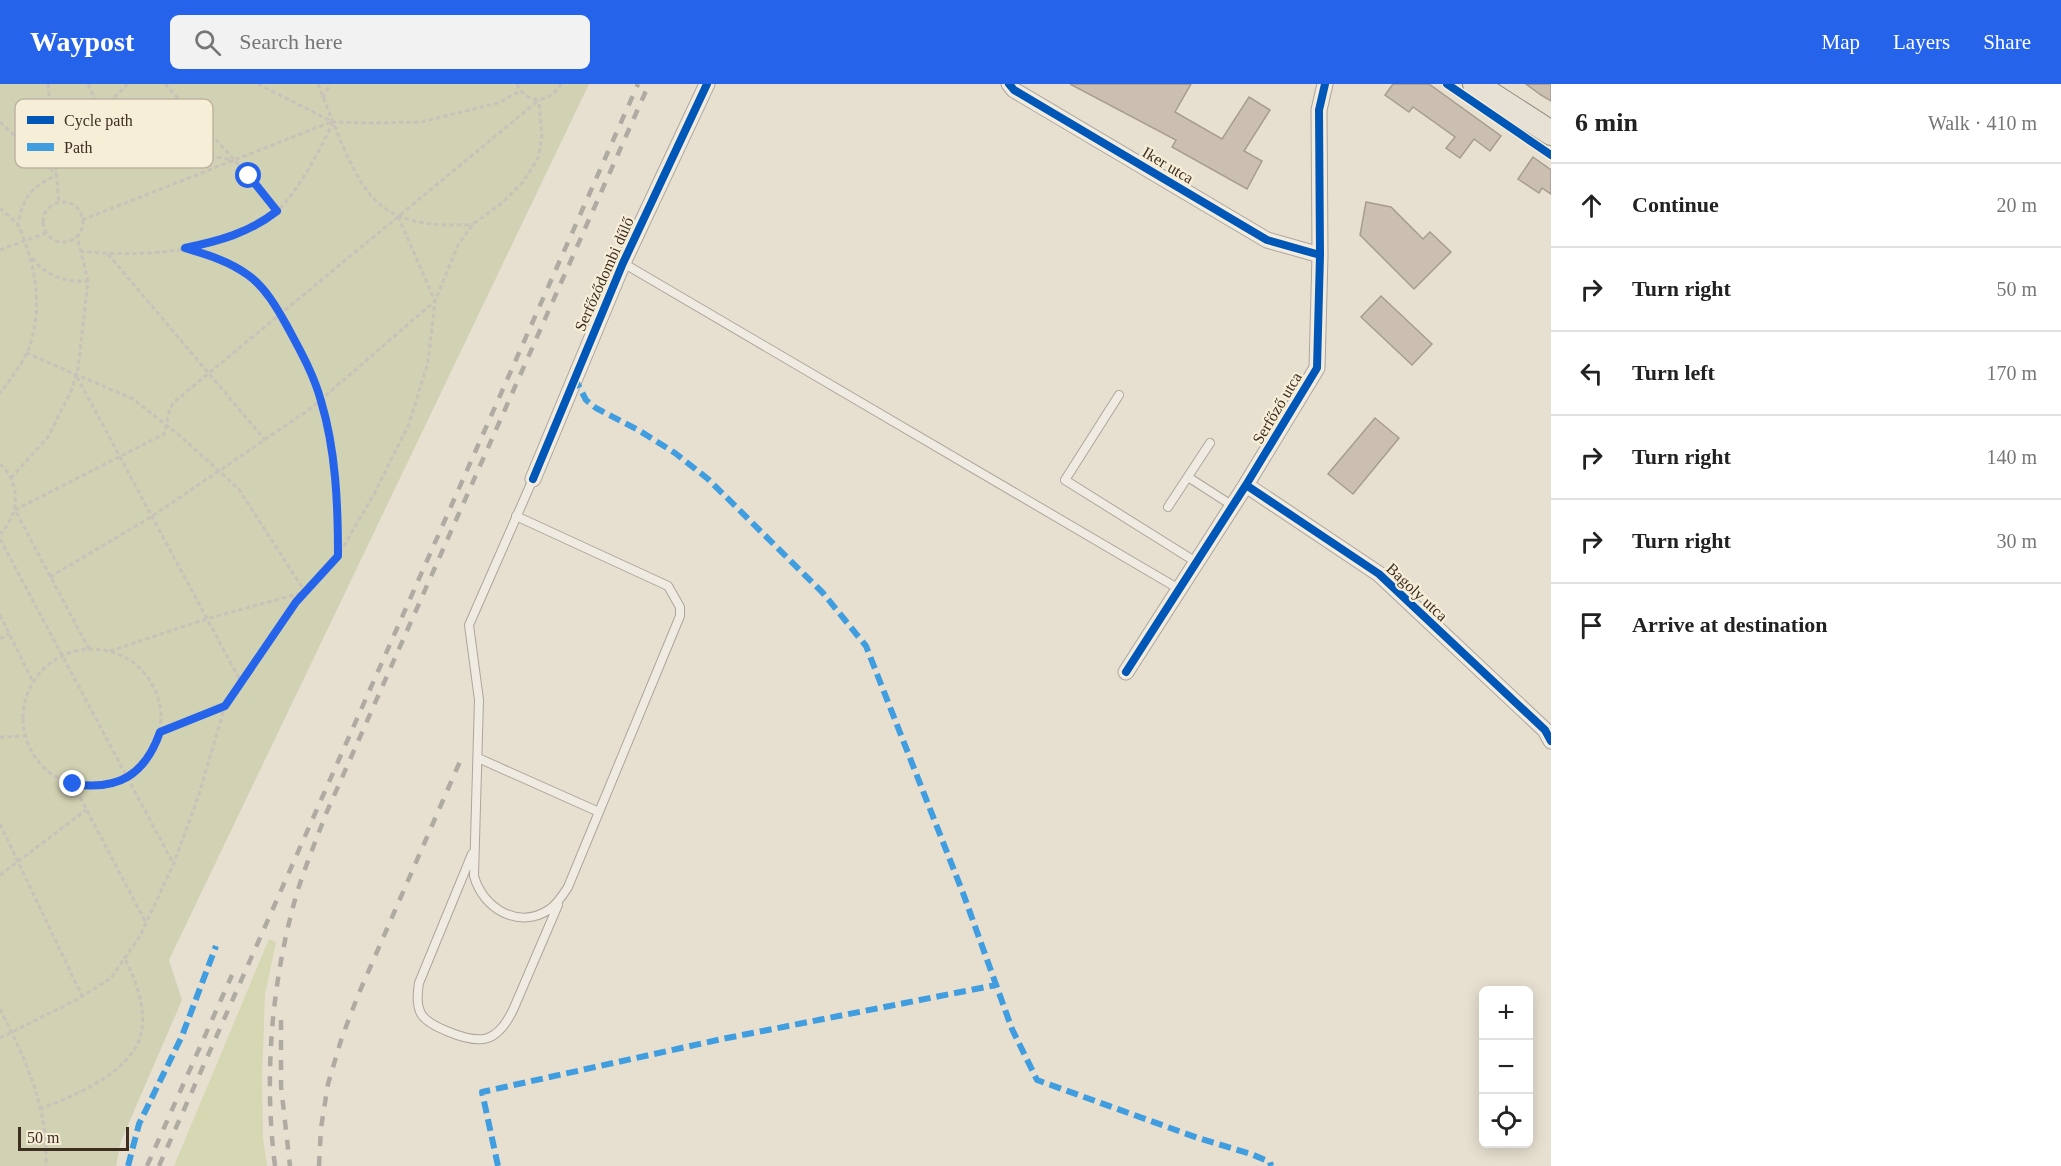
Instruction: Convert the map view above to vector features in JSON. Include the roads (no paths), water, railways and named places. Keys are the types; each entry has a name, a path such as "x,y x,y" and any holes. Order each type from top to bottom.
{"main road":[{"path":"1475,84 1551,133"}],"street":[{"name":"Serfőződombi dűlő","path":"532,479 623,263 707,84"},
{"name":"Iker utca","path":"1009,84 1014,90 1267,240 1320,255"},
{"name":"Serfőző utca","path":"1126,672 1233,506 1317,368 1320,110 1325,84"},
{"name":"Bagoly utca","path":"1246,485 1378,574 1545,730 1551,741"}],"lane":[{"path":"623,263 1179,589"},
{"path":"1119,395 1065,480 1196,562"},
{"path":"1168,507 1210,443"},
{"path":"1188,477 1233,506"},
{"path":"532,479 469,625 479,700 474,876 477,888 493,907 504,915 527,917 541,914 560,901"},
{"path":"475,848 419,983 417,1002 423,1018 430,1024 466,1039 482,1040 499,1031 513,1010 600,812 680,616 680,607 668,586 516,516"},
{"path":"478,758 600,812"}],"railway":[{"path":"159,1166 638,84"},
{"path":"275,1166 270,1101 275,1003 285,938 304,872 325,816 649,84"},
{"path":"319,1166 321,1128 328,1084 342,1037 461,759"},
{"path":"147,1166 232,975"},
{"path":"281,1020 281,1086 290,1166"}]}
